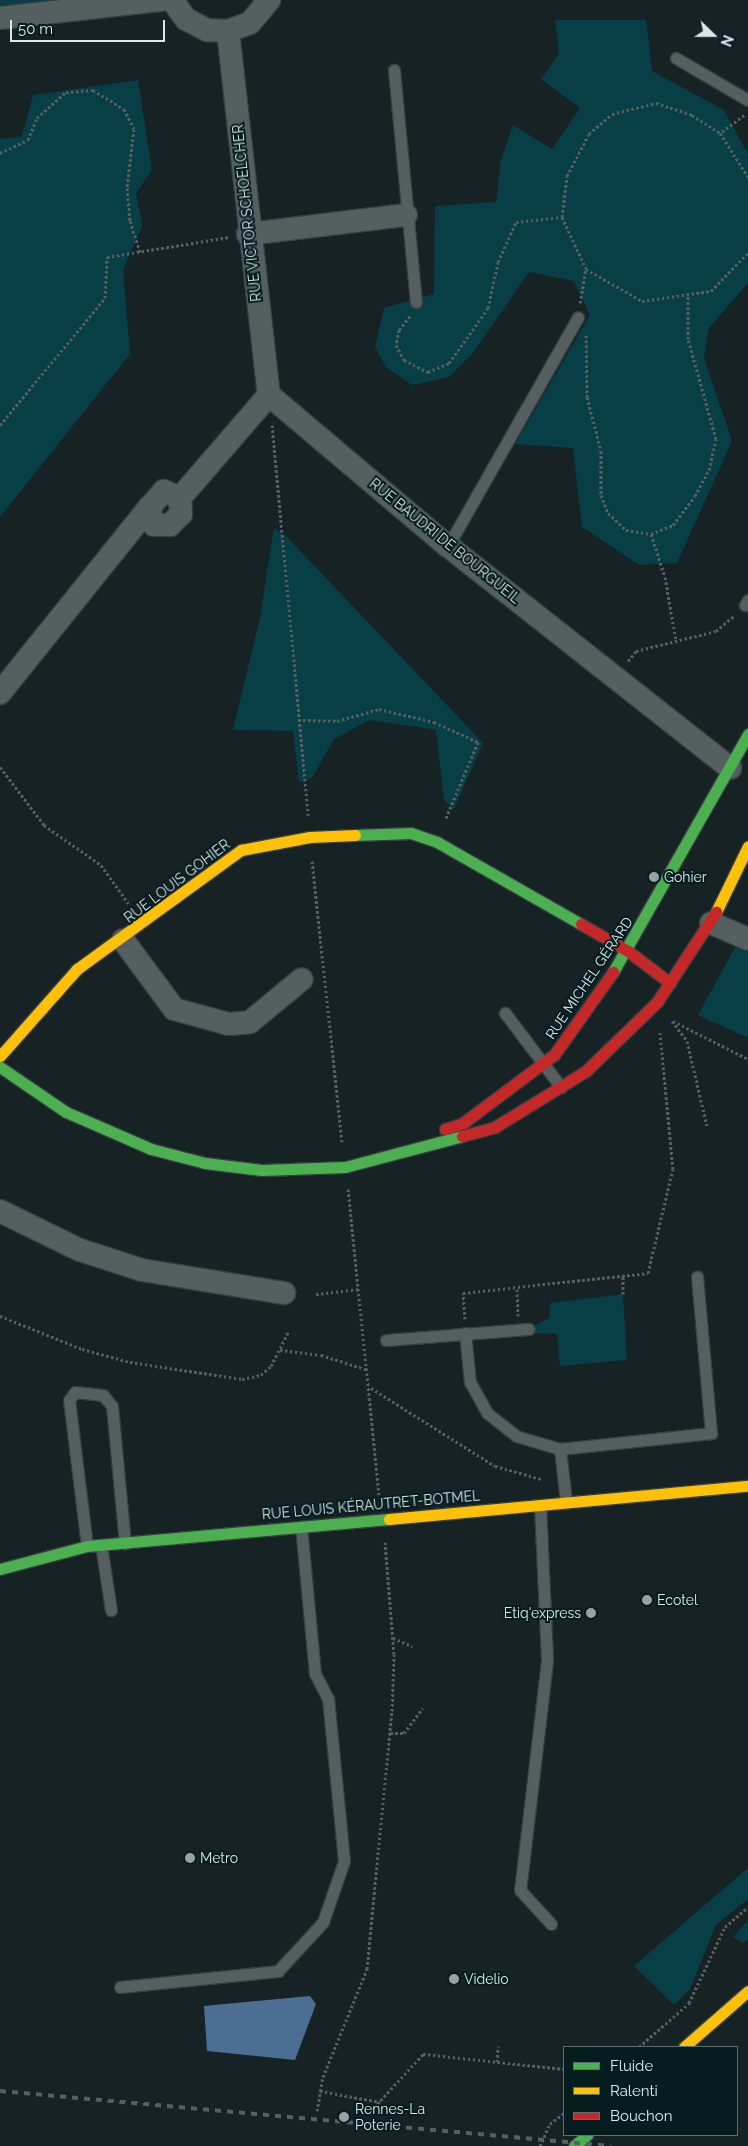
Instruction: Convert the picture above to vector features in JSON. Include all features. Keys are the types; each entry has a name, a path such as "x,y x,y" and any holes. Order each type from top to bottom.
{"street":[{"path":"0,18 160,0"},
{"path":"172,0 186,19 207,30 228,31 250,23 269,0"},
{"name":"RUE VICTOR SCHOELCHER","path":"228,31 248,234 269,394"},
{"path":"248,234 406,215"},
{"path":"0,693 149,508 164,492 180,498 269,394"},
{"name":"RUE BAUDRI DE BOURGUEIL","path":"269,394 448,546 730,768"},
{"name":"RUE MICHEL GÉRARD","path":"345,1167 463,1123 554,1055 628,951 748,734"},
{"name":"RUE LOUIS GOHIER","path":"0,1056 77,969 123,940 241,850 310,837 411,833 436,842 628,951 670,983"},
{"name":"RUE MICHEL GÉRARD","path":"0,1067 66,1112 151,1149 205,1163 262,1170 345,1167 494,1127 586,1072 657,1002 711,923 748,846"},
{"path":"711,923 748,939"},
{"path":"123,940 174,1009 229,1024 250,1022 302,979"},
{"path":"0,1211 80,1250 142,1270 284,1293"},
{"name":"RUE LOUIS KÉRAUTRET-BOTMEL","path":"0,1569 87,1546 748,1486"},
{"path":"685,2046 748,1991"},
{"path":"574,2146 586,2136"}],"lane":[{"path":"676,58 748,100"},
{"path":"394,70 406,215 416,302"},
{"path":"448,546 578,317"},
{"path":"505,1012 561,1087"},
{"path":"465,1333 470,1382 487,1413 516,1436 560,1449 711,1432 697,1277"},
{"path":"386,1340 524,1329"},
{"path":"87,1546 69,1400 75,1392 104,1395 112,1406 125,1543"},
{"path":"560,1449 566,1503"},
{"path":"540,1505 547,1661 520,1890 551,1924"},
{"path":"120,1987 278,1971 323,1922 344,1861 328,1699 314,1665 301,1527"},
{"path":"100,1545 111,1610"}],"path":[{"path":"0,153 28,140 37,118 66,92 93,90 124,109 134,129 127,188 130,221 140,252"},
{"path":"688,294 688,339 716,440 709,470 696,496 673,525 651,534 626,530 608,513 600,495 601,451 587,397 587,338 578,317 586,269 562,217 567,176 589,134 612,114 656,103 692,115 720,133 748,177"},
{"path":"720,133 748,112"},
{"path":"416,302 419,305 399,330 396,345 404,360 418,370 438,369 449,363 488,308 498,262 516,222 562,217"},
{"path":"0,425 104,298 108,257 248,234"},
{"path":"586,269 642,301 711,291 748,252"},
{"path":"269,394 298,720 345,1167 371,1388 393,1638 390,1733 367,1969 320,2092 317,2111"},
{"path":"651,534 665,577 676,641"},
{"path":"614,677 636,651 716,631 747,603"},
{"path":"298,720 337,721 379,709 434,722 478,742 436,842"},
{"path":"0,767 44,825 101,865 143,925"},
{"path":"670,983 671,1020"},
{"path":"657,1002 688,1041 707,1126"},
{"path":"465,1333 463,1293 517,1289 648,1273 674,1169 657,1002"},
{"path":"671,1020 748,1059"},
{"path":"623,1276 623,1294"},
{"path":"316,1294 360,1289"},
{"path":"517,1289 524,1329"},
{"path":"0,1316 82,1349 198,1374 242,1379 261,1374 280,1350 288,1332"},
{"path":"280,1350 321,1355 368,1370"},
{"path":"371,1388 495,1466 541,1479 563,1477"},
{"path":"393,1638 412,1646"},
{"path":"390,1733 404,1733 423,1708"},
{"path":"640,2046 689,2002 725,1927 748,1907"},
{"path":"497,2062 498,2046"},
{"path":"367,2115 424,2054 563,2069"},
{"path":"320,2092 381,2102"},
{"path":"540,2146 550,2124 563,2114"}],"shaded area":[{"path":"0,0 114,0 0,12"},
{"path":"555,20 646,20 652,71 724,110 748,154 748,283 709,328 704,358 732,441 677,563 639,565 582,527 573,448 515,444 590,315 574,281 529,272 473,353 449,377 412,385 386,367 375,347 384,308 434,294 435,206 496,202 501,160 513,125 552,149 580,108 541,79 559,54"},
{"path":"138,80 152,170 136,193 142,226 123,271 130,354 0,517 0,139 22,136 33,95"},
{"path":"274,528 285,535 483,743 454,809 444,800 436,730 370,720 334,739 312,778 299,782 293,731 233,730 260,617"},
{"path":"738,942 748,947 748,1038 698,1015"},
{"path":"623,1294 627,1360 560,1366 557,1334 532,1333 529,1329 549,1318 550,1303"},
{"path":"748,1868 748,1899 716,1925 690,1989 674,2005 634,1966"},
{"path":"748,1920 748,1939 743,1943 733,1937"},
{"path":"310,1996 316,2004 295,2060 207,2051 204,2006"}],"railway":[{"path":"0,2091 611,2146"}],"traffic: fast":[{"path":"613,972 748,734"},
{"path":"355,835 411,833 437,842 581,924"},
{"path":"0,1067 66,1112 151,1149 205,1163 262,1170 345,1167 462,1136"},
{"path":"0,1569 87,1546 389,1519"},
{"path":"574,2146 586,2136"}],"traffic: slow":[{"path":"0,1056 77,969 241,850 310,837 355,835"},
{"path":"716,912 748,846"},
{"path":"389,1519 748,1486"},
{"path":"685,2046 748,1991"}],"traffic: jam":[{"path":"462,1136 495,1127 586,1071 657,1002 716,912"},
{"path":"581,924 628,951 670,983"},
{"path":"445,1129 463,1123 554,1055 613,972"}],"place":[{"name":"Gohier","path":"654,877"},
{"name":"Ecotel","path":"647,1600"},
{"name":"Etiq'express","path":"591,1613"},
{"name":"Metro","path":"190,1858"},
{"name":"Videlio","path":"454,1979"},
{"name":"Rennes-La Poterie","path":"344,2117"}]}
